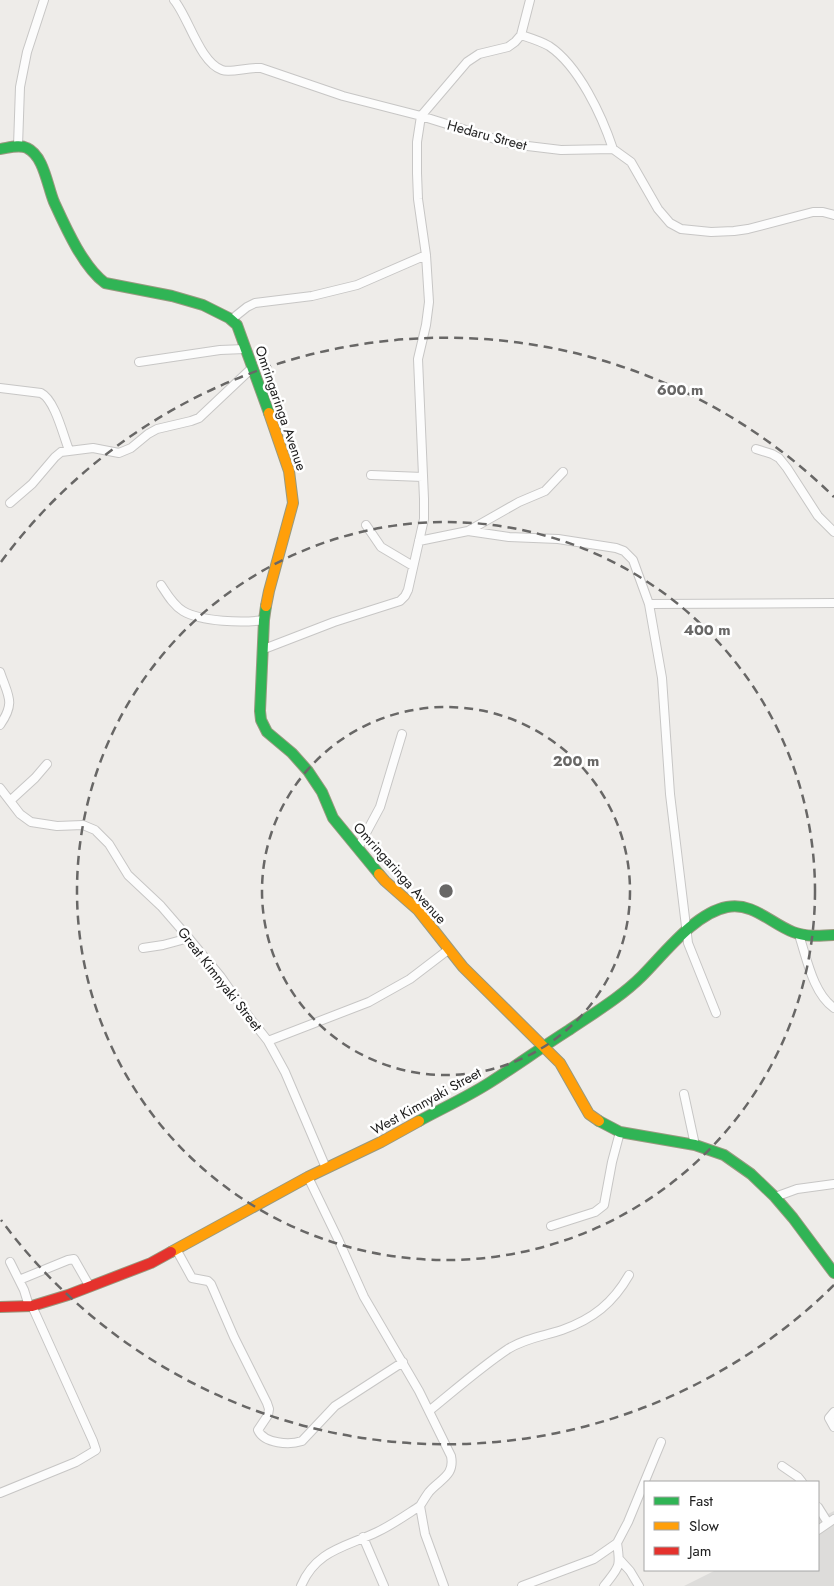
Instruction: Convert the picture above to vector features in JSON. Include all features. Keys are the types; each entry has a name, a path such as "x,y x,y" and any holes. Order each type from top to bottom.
{"street":[{"path":"18,146 20,87 27,52 44,0"},
{"name":"Hedaru Street","path":"174,0 200,47 220,70 261,68 343,96 421,116 512,144 561,150 613,150"},
{"path":"264,648 334,622 400,601 408,590 424,519 418,359 429,302 426,255 418,199 418,142 421,116 467,62 479,54 508,47 520,35 530,0"},
{"path":"520,35 547,45 567,62 588,92 613,150 632,162 658,209 670,222 681,229 711,232 734,231 813,212 834,215"},
{"path":"0,149 18,146 29,148 40,165 51,194 63,217 102,282 108,285 130,286 190,301 232,319 255,303 312,296 357,285 426,255"},
{"name":"Omringaringa Avenue","path":"232,319 242,335 245,349 291,480 293,492 293,503 269,591 264,620 260,720 267,732 292,752 308,771 322,792 333,818 386,881 418,910 448,950 560,1063 589,1114 620,1132 696,1145 730,1159 751,1174 775,1197 798,1224 834,1273"},
{"path":"140,362 220,350 245,349"},
{"path":"10,503 32,484 57,454 69,450 93,448 112,453 124,452 148,434 199,418 252,368"},
{"path":"0,388 45,395 50,402 69,450"},
{"path":"756,449 778,458 787,468 818,516 834,532"},
{"path":"419,541 468,531 519,502 545,491 563,472"},
{"path":"372,475 423,477"},
{"path":"366,525 381,548 413,566"},
{"path":"468,531 509,537 558,539 597,544 624,551 629,555 636,568 649,604 662,678 670,794 690,951 716,1013"},
{"path":"160,585 176,605 184,612 192,615 231,622 264,620"},
{"path":"649,604 834,604"},
{"path":"0,672 10,704 9,710 0,725"},
{"path":"358,848 380,807 402,734"},
{"path":"10,800 29,784 47,764"},
{"name":"Great Kimnyaki Street","path":"0,788 25,819 31,822 57,826 83,825 95,830 109,844 128,875 161,906 189,938 221,977 268,1041 285,1072 326,1168"},
{"name":"West Kimnyaki Street","path":"0,1308 30,1306 90,1287 151,1263 308,1177 381,1142 489,1083 636,982 687,930 710,914 732,905 741,906 754,910 790,932 799,935 813,937 834,935"},
{"path":"799,935 817,985 826,1001 834,1008"},
{"path":"143,948 189,938"},
{"path":"268,1041 369,1002 410,979 448,950"},
{"path":"684,1094 696,1145"},
{"path":"552,1226 595,1212 604,1205 620,1132"},
{"path":"301,1586 309,1570 320,1559 350,1542 386,1527 420,1506 430,1491 447,1476 453,1465 451,1456 429,1411 403,1362 364,1297 308,1177"},
{"path":"775,1197 797,1189 834,1184"},
{"path":"176,1249 192,1278 208,1281 211,1284 234,1337 264,1394 269,1409 266,1418 258,1430 259,1434 265,1438 286,1443 302,1442 335,1406 403,1362"},
{"path":"19,1280 72,1259 76,1260 90,1287"},
{"path":"0,1493 76,1462 96,1450 10,1262"},
{"path":"429,1411 508,1350 523,1341 562,1330 602,1310 617,1295 630,1275"},
{"path":"834,1412 829,1418 834,1426"},
{"path":"645,1481 661,1442"},
{"path":"782,1466 801,1481"},
{"path":"522,1586 601,1555 617,1543 644,1483"},
{"path":"420,1506 425,1534 444,1586"},
{"path":"819,1508 831,1521 819,1529"},
{"path":"363,1537 384,1586"},
{"path":"604,1586 616,1572 620,1560 617,1543"},
{"path":"620,1560 630,1571 639,1586"}],"shaded area":[{"path":"834,1511 834,1586 684,1586 714,1571 819,1571 819,1518"}],"traffic: fast":[{"path":"0,149 17,146 24,147 33,152 37,157 54,202 75,246 89,267 105,283 172,296 203,305 229,318 237,325 269,413"},
{"path":"266,606 261,720 267,732 292,753 308,771 322,792 333,818 379,874"},
{"path":"419,1121 489,1083 607,1004 634,984 692,926 703,917 715,911 736,906 753,910 798,934 813,936 834,935"},
{"path":"599,1121 620,1132 695,1145 724,1155 751,1174 775,1197 834,1273"}],"traffic: slow":[{"path":"266,606 293,503 289,471 269,413"},
{"path":"379,874 418,910 463,967 560,1063 589,1114 599,1121"},
{"path":"171,1252 308,1177 381,1142 419,1121"}],"traffic: jam":[{"path":"0,1307 32,1306 68,1295 151,1263 171,1252"}]}
